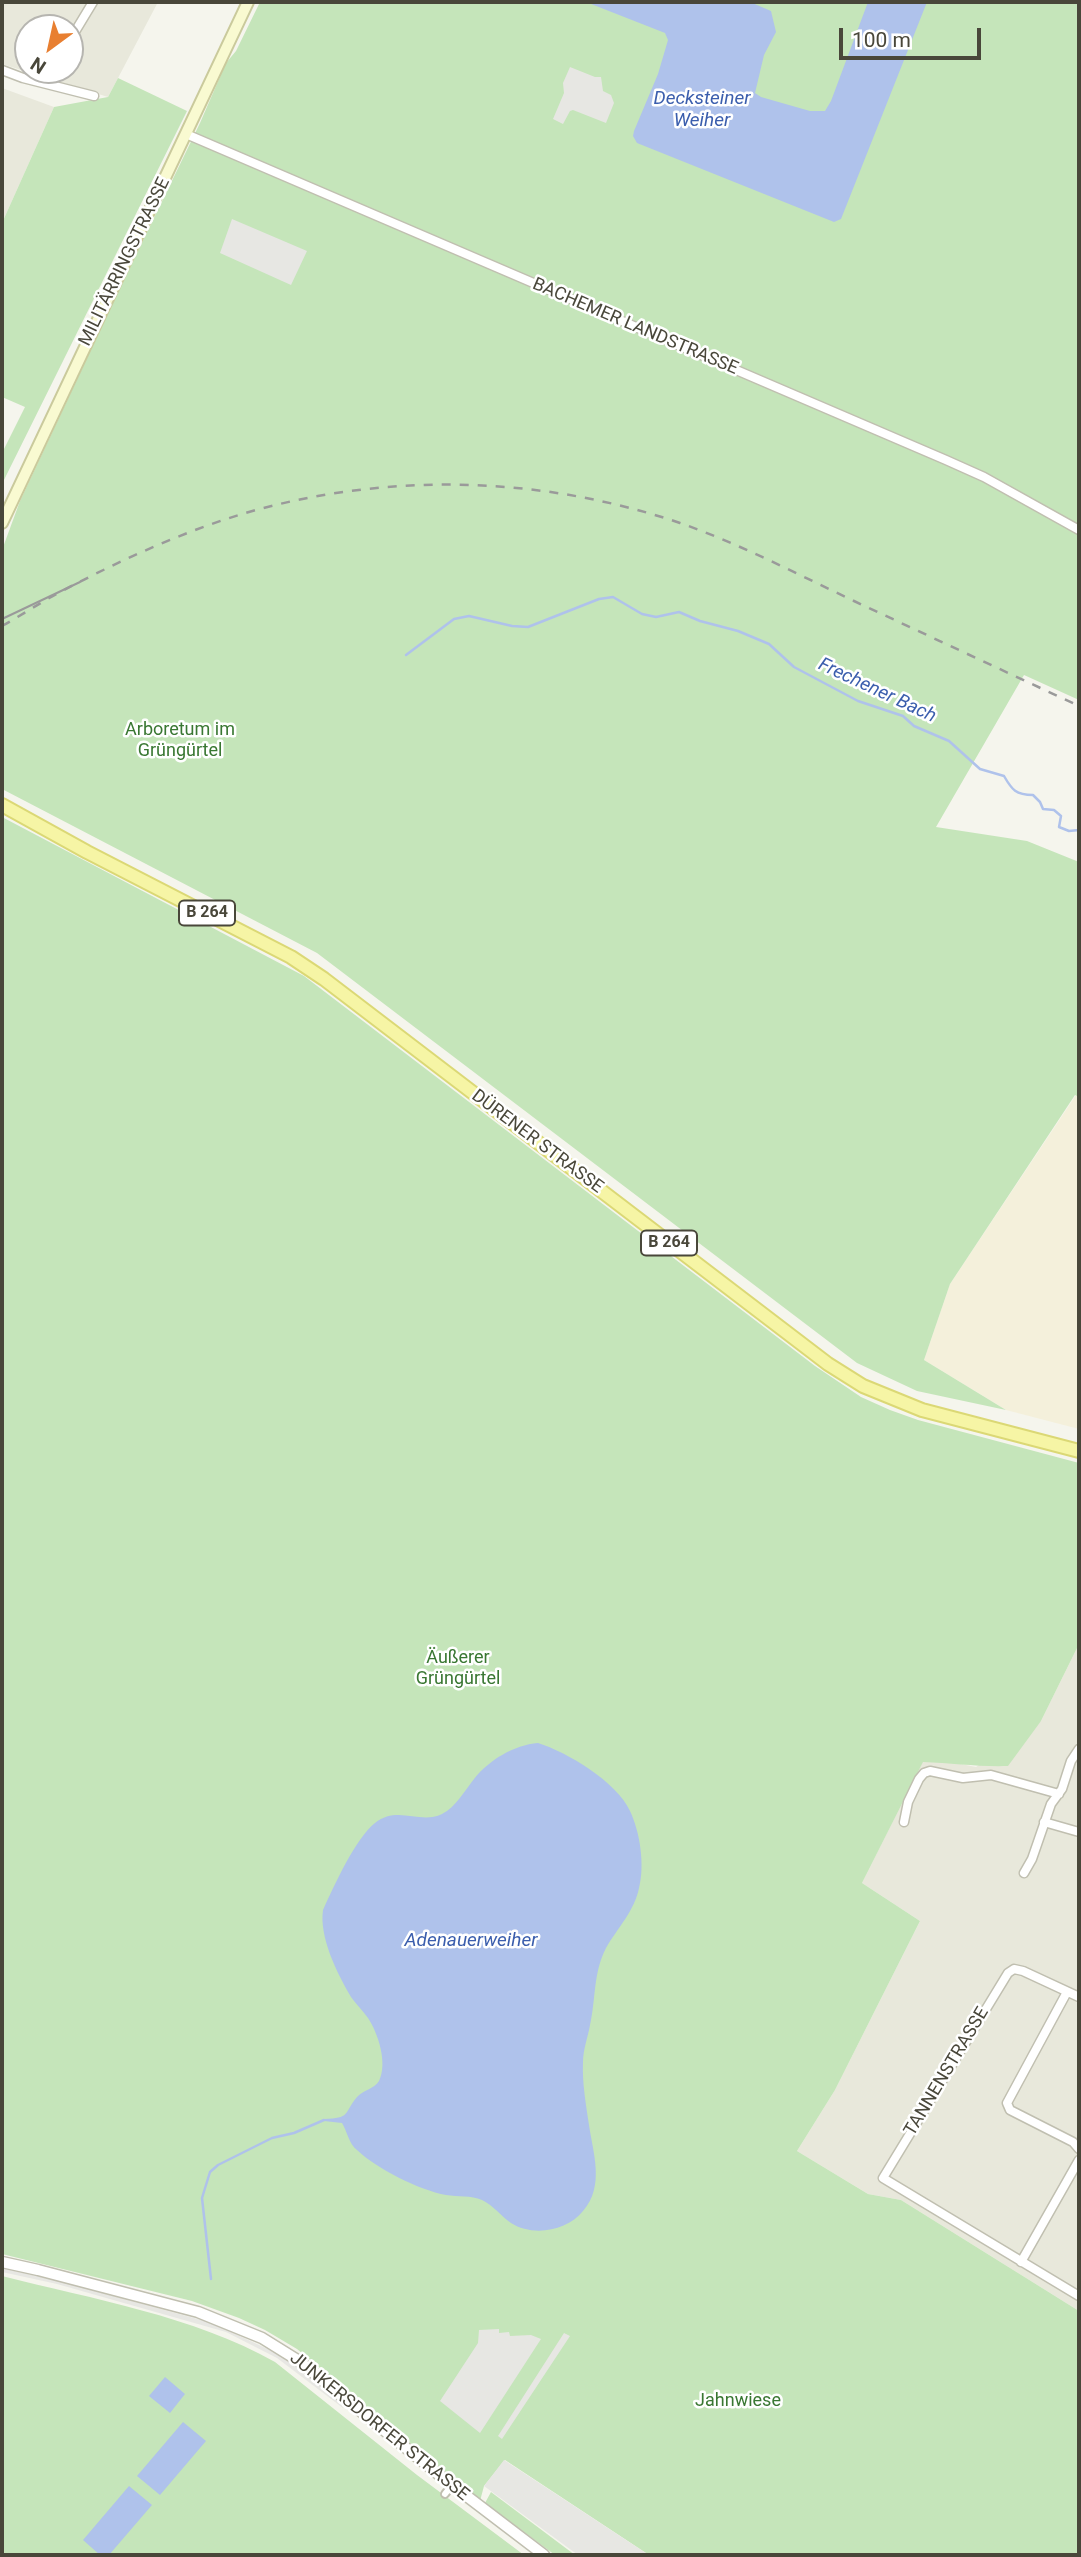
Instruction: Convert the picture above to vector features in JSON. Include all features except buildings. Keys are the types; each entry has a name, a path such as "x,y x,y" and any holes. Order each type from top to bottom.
{"main road":[{"name":"MILITÄRRINGSTRASSE","path":"2,523 248,2"},
{"name":"DÜRENER STRASSE","path":"2,805 273,947 324,979 828,1364 863,1386 922,1410 1079,1451"}],"street":[{"path":"51,84 94,96"},
{"name":"BACHEMER LANDSTRASSE","path":"186,134 955,465 1079,530"},
{"path":"1024,1872 1032,1859 1051,1804 1059,1794 1079,1749"},
{"path":"904,1822 908,1802 919,1779 930,1771 963,1778 990,1775 1059,1794"},
{"path":"1044,1822 1079,1832"},
{"name":"TANNENSTRASSE","path":"1021,2262 883,2178 1008,1973 1014,1969 1067,1992"},
{"path":"1079,1997 1067,1992 1007,2103 1010,2110 1073,2141 1079,2149"},
{"path":"1079,2160 1021,2262 1079,2296"},
{"name":"JUNKERSDORFER STRASSE","path":"2,2262 198,2312 252,2333 299,2361 449,2490 544,2555"}],"shaded area":[{"path":"2,2 158,2 108,97 66,84 84,84 84,14 14,14 14,68 2,64"},
{"path":"570,67 601,77 603,91 611,95 614,103 606,123 573,110 563,124 553,119 564,93 563,83"},
{"path":"2,88 54,107 2,223"},
{"path":"232,219 307,251 291,285 220,253"},
{"path":"1076,1095 1079,1097 1079,1429 1006,1410 924,1360 950,1284"},
{"path":"1079,1644 1079,2311 901,2200 868,2194 797,2151 835,2090 920,1921 862,1883 923,1761 976,1767 1041,1721"},
{"path":"2,2268 212,2323 274,2352 346,2406 343,2408 277,2358 226,2332 57,2284 2,2272"},
{"path":"499,2329 499,2333 509,2332 510,2336 531,2335 541,2339 480,2433 440,2401 478,2343 479,2330"},
{"path":"564,2333 570,2336 502,2439 498,2436"},
{"path":"504,2460 649,2555 578,2555 484,2486"}],"green space":[{"name":"Arboretum im Grüngürtel","path":"260,2 1079,2 1079,700 1024,675 936,827 1027,841 1079,862 1079,1097 1075,1095 950,1284 924,1360 1006,1410 917,1391 857,1363 317,953 2,789 2,550 20,501 118,292 226,63 236,51"},
{"path":"118,78 187,111 2,484 2,453 25,407 2,397 2,223 54,107 108,97"},
{"name":"Äußerer Grüngürtel","path":"2,817 304,976 815,1366 861,1397 918,1420 1079,1463 1079,1644 1041,1721 1008,1766 923,1762 862,1883 920,1921 835,2090 797,2151 868,2194 901,2200 1079,2311 1079,2555 649,2555 505,2460 484,2486 480,2501 297,2349 265,2330 192,2301 2,2254"},
{"path":"2,2276 177,2321 211,2332 275,2362 417,2475 524,2555 2,2555"},
{"path":"491,2492 575,2555 555,2555 485,2503"}],"water":[{"name":"Decksteiner Weiher","path":"586,2 750,2 771,11 776,32 764,55 755,93 810,111 825,111 868,2 927,2 841,219 834,222 637,143 633,136 634,131 658,74 668,40 665,33"},
{"name":"Adenauerweiher","path":"538,1743 563,1753 590,1770 624,1800 636,1829 642,1869 634,1904 602,1957 584,2052 584,2085 596,2169 594,2191 590,2201 576,2218 559,2227 539,2231 511,2223 482,2200 446,2195 399,2178 354,2147 342,2123 324,2121 343,2116 357,2097 379,2081 382,2074 382,2057 368,2018 351,1997 330,1955 322,1921 323,1910 346,1864 367,1830 375,1823 392,1816 425,1818 442,1814 456,1803 480,1772 495,1760 511,1750"},
{"path":"165,2377 185,2394 170,2413 149,2396"},
{"path":"183,2422 206,2441 160,2495 137,2476"},
{"path":"129,2486 152,2505 109,2555 100,2555 83,2540"}],"waterway":[{"name":"Frechener Bach","path":"406,655 454,619 469,616 528,627 599,599 613,597 642,614 656,617 679,612 769,644 794,667 858,701 903,716 914,726 949,741 980,769 1004,776 1015,791 1033,795 1043,809 1054,810 1061,816 1059,827 1069,831 1079,830"},
{"path":"211,2279 202,2198 210,2172 218,2165 272,2138 294,2133 324,2120"}],"tram line":[{"path":"2,619 80,582"}],"railway":[{"path":"2,626 62,591 128,558 242,514 296,500 351,491 461,485 517,488 572,495 627,507 702,531 1079,706"}],"park label":[{"name":"Jahnwiese","path":"738,2401"}]}
